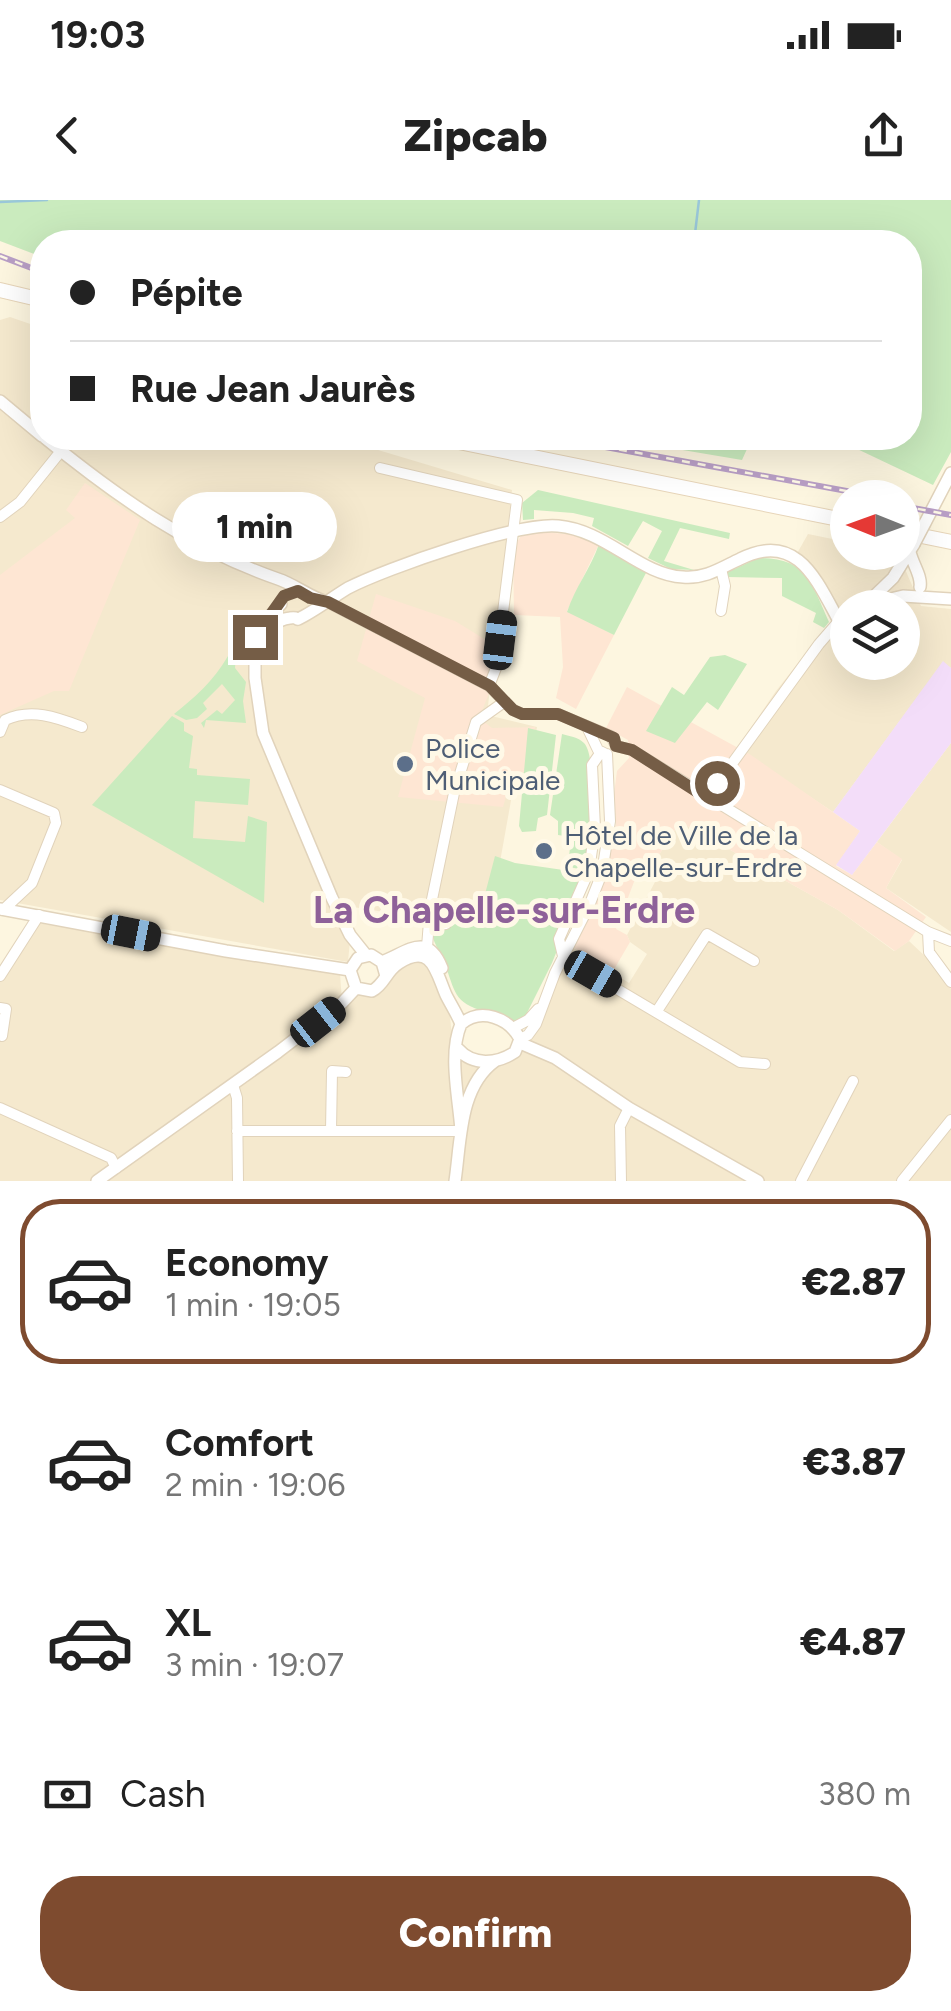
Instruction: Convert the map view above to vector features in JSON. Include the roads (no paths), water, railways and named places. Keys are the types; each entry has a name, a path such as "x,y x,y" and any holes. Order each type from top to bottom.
{"main road":[{"path":"0,290 30,297"},
{"path":"497,450 830,517"},
{"path":"920,536 951,542"}],"street":[{"path":"0,401 30,425"},
{"path":"0,516 20,502 61,451 155,521 328,602 490,686 522,714 558,714 607,735 600,737 605,749"},
{"path":"380,468 518,500 496,668 490,686"},
{"path":"920,533 951,473"},
{"path":"256,634 289,618 297,619 351,587 385,573 513,532 556,525 589,532 673,576 698,577 764,551 793,556 812,573 830,599"},
{"path":"720,570 724,586 721,610"},
{"path":"880,590 898,570"},
{"path":"895,575 904,570"},
{"path":"913,590 920,579 914,570"},
{"path":"895,575 893,587 902,590"},
{"path":"270,577 289,618"},
{"path":"97,1181 234,1085 342,1003 356,988 357,962 350,936 263,733 255,678 256,634 287,593 302,593"},
{"path":"302,593 310,606 308,613"},
{"path":"920,595 951,599"},
{"path":"707,798 830,633"},
{"path":"427,947 454,793 476,722 504,702"},
{"path":"0,732 4,720 21,712 60,718 82,727"},
{"path":"587,727 605,749 632,750 928,932 951,941"},
{"path":"458,1049 472,1060 496,1060 515,1052 518,1036 542,1004 563,957 559,939 589,871 595,828 592,764 605,749"},
{"path":"0,790 46,807 54,813 56,823 32,883 1,909"},
{"path":"1,909 226,952 382,962 412,948 427,947 438,957 459,1004 474,1015 495,1018 629,1108 758,1181"},
{"path":"0,976 39,916"},
{"path":"429,926 446,924"},
{"path":"928,932 929,952 951,982"},
{"path":"657,1011 707,934 754,961"},
{"path":"356,988 376,990 396,964 412,956 430,960 461,1024 461,1131 455,1181"},
{"path":"563,957 740,1062 765,1064"},
{"path":"382,962 386,976"},
{"path":"0,1008 6,1009 2,1036"},
{"path":"461,1024 474,1015"},
{"path":"461,1131 475,1084 496,1060"},
{"path":"331,1131 332,1071 346,1072"},
{"path":"801,1181 852,1081"},
{"path":"234,1085 238,1181"},
{"path":"0,1108 111,1158 116,1168"},
{"path":"621,1181 620,1126 629,1108"},
{"path":"902,1181 951,1120"},
{"path":"238,1131 461,1131"}],"waterway":[{"path":"0,202 47,200"},
{"path":"695,230 699,200"}],"railway":[{"path":"0,256 30,267"},
{"path":"622,450 830,488"},
{"path":"920,509 951,515"}],"place":[{"name":"Police Municipale","path":"405,764"},
{"name":"Hôtel de Ville de la Chapelle-sur-Erdre","path":"544,851"}],"district":[{"name":"La Chapelle-sur-Erdre","path":"504,910"}]}
